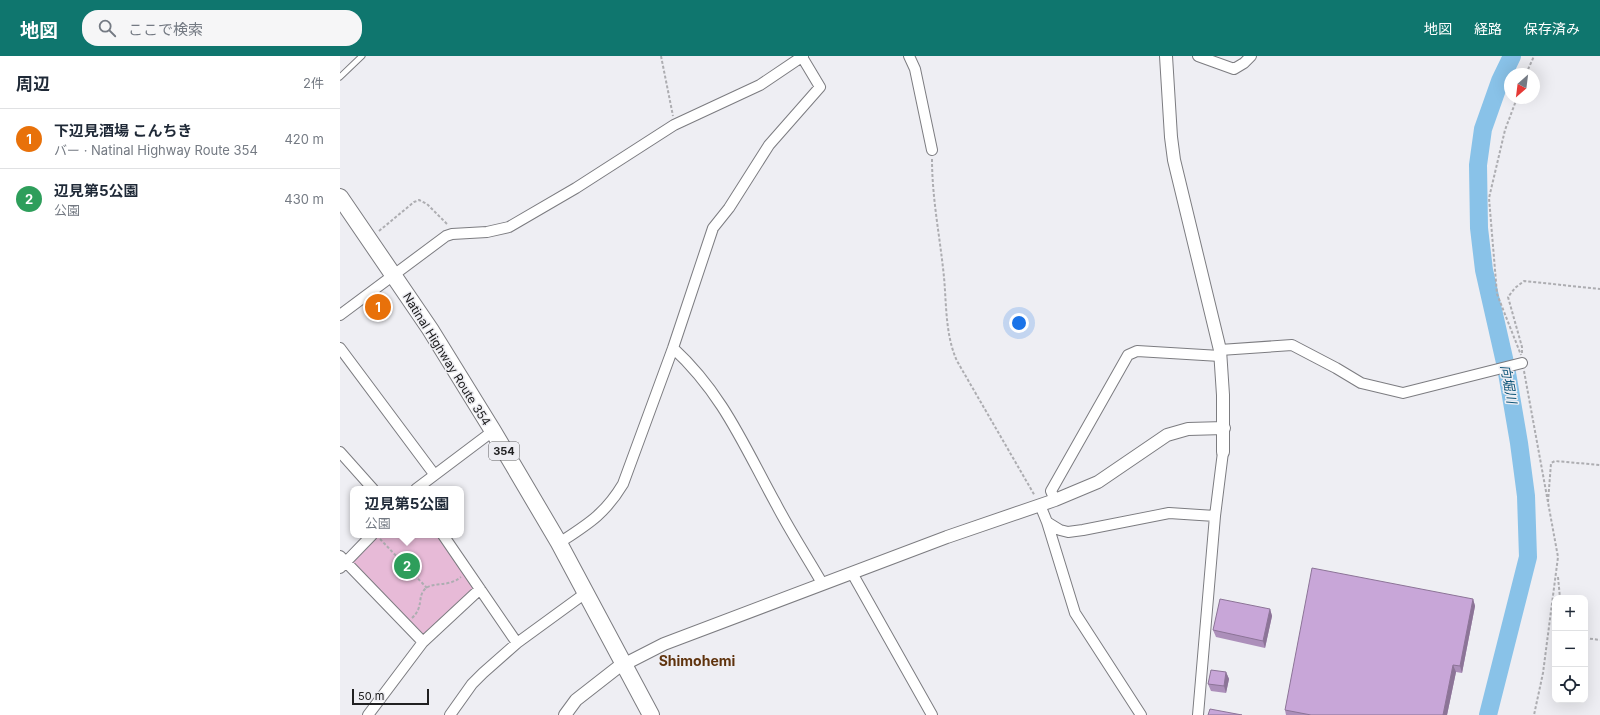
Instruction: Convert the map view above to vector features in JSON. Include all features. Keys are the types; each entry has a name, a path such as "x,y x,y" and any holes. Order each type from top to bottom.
{"highway":[{"name":"Natinal Highway Route 354","path":"340,197 430,329 493,431 587,592 651,715"}],"street":[{"path":"909,56 915,69 932,150"},
{"path":"1166,56 1170,137 1174,160 1220,353 1224,428 1198,715"},
{"path":"1198,56 1234,69 1244,63 1251,56"},
{"path":"340,315 446,236 487,232 509,227 576,188 674,126 760,85 802,57 820,88 769,145 728,208 713,228 623,484 602,513 559,543"},
{"path":"1055,500 1051,491 1128,355 1137,351 1220,353 1292,345 1361,383 1403,393 1519,364"},
{"path":"340,348 434,474"},
{"path":"672,348 701,378 724,407 776,505 822,583"},
{"path":"565,715 576,700 617,668 664,644 822,583 947,537 1055,500 1098,482 1136,458 1167,435 1188,429 1224,428"},
{"path":"420,486 493,431"},
{"path":"340,452 370,486"},
{"path":"1040,505 1047,522 1075,613 1141,715"},
{"path":"1047,522 1068,532 1169,513 1215,516"},
{"path":"369,538 342,562 423,642"},
{"path":"445,538 517,643"},
{"path":"852,573 932,715"},
{"path":"368,715 423,642 480,589"},
{"path":"450,715 472,684 517,643 587,592"}],"lane":[{"path":"340,77 362,56"}],"path":[{"path":"661,56 674,126"},
{"path":"1529,68 1534,56"},
{"path":"1515,104 1505,130 1489,198 1498,294 1522,358 1522,347 1508,298 1515,288 1524,281 1600,289"},
{"path":"932,150 932,188 943,267 951,348 1040,505"},
{"path":"369,239 414,202 419,200 427,204 440,219 453,229 467,233"},
{"path":"1519,364 1558,557 1543,673 1534,715"},
{"path":"1548,504 1551,463 1555,461 1600,465"},
{"path":"380,538 427,588"},
{"path":"406,624 419,610 421,597 427,588 435,584 443,585 453,582 467,571"},
{"path":"1557,572 1560,595"},
{"path":"1588,638 1600,640"}],"shaded area":[{"path":"369,538 445,538 480,589 423,642 346,562"}],"building":[{"path":"375,293 385,309 378,313 368,298"},
{"path":"1312,568 1473,599 1460,666 1453,665 1443,715 1311,715 1285,710"},
{"path":"1220,599 1270,609 1263,641 1213,630"},
{"path":"1211,670 1226,672 1224,686 1208,684"},
{"path":"1210,709 1242,715 1208,715"}],"waterway":[{"name":"向堀川","path":"1488,715 1528,557 1526,496 1519,443 1506,367 1484,270 1479,228 1478,165 1483,129 1500,81 1512,56"}],"place":[{"name":"下辺見酒場 こんちき","path":"378,307"},
{"name":"辺見第5公園","path":"407,566"}],"district":[{"name":"Shimohemi","path":"697,660"}]}
